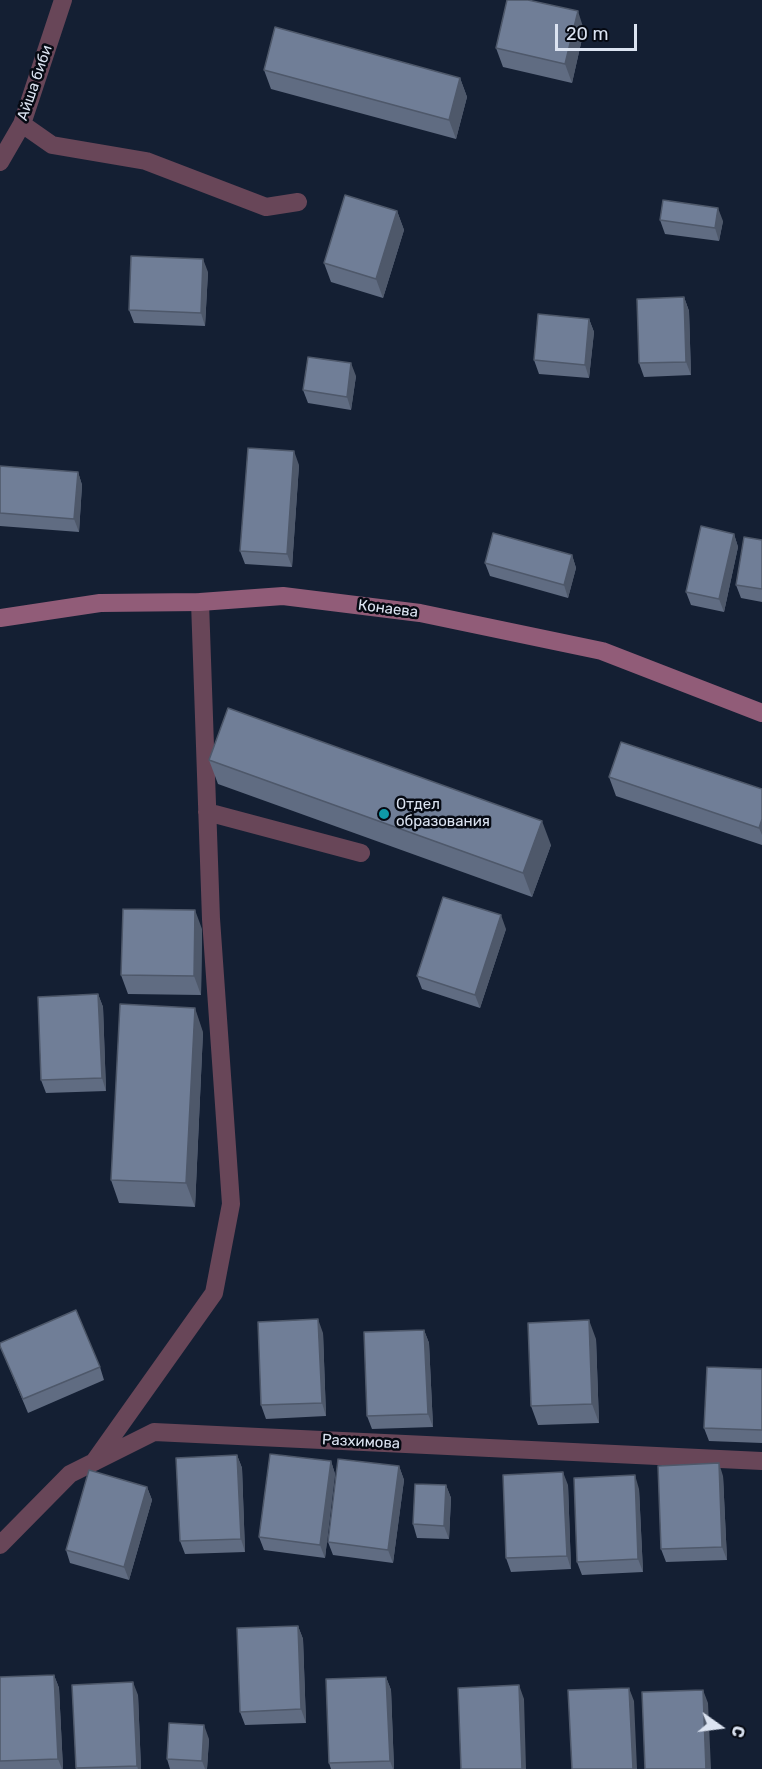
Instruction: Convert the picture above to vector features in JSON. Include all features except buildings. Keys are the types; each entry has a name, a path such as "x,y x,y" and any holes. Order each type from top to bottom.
{"main road":[{"name":"Конаева","path":"0,618 100,603 200,602 284,596 420,612 602,651 762,713"}],"street":[{"name":"Айша биби","path":"0,162 22,124 63,0"},
{"path":"22,124 52,145 146,161 266,207 298,202"},
{"path":"94,1462 214,1293 231,1204 211,919 200,602"},
{"path":"207,812 362,852"},
{"name":"Разхимова","path":"0,1545 70,1474 154,1432 762,1461"}],"place":[{"name":"Отдел образования","path":"384,814"}]}
